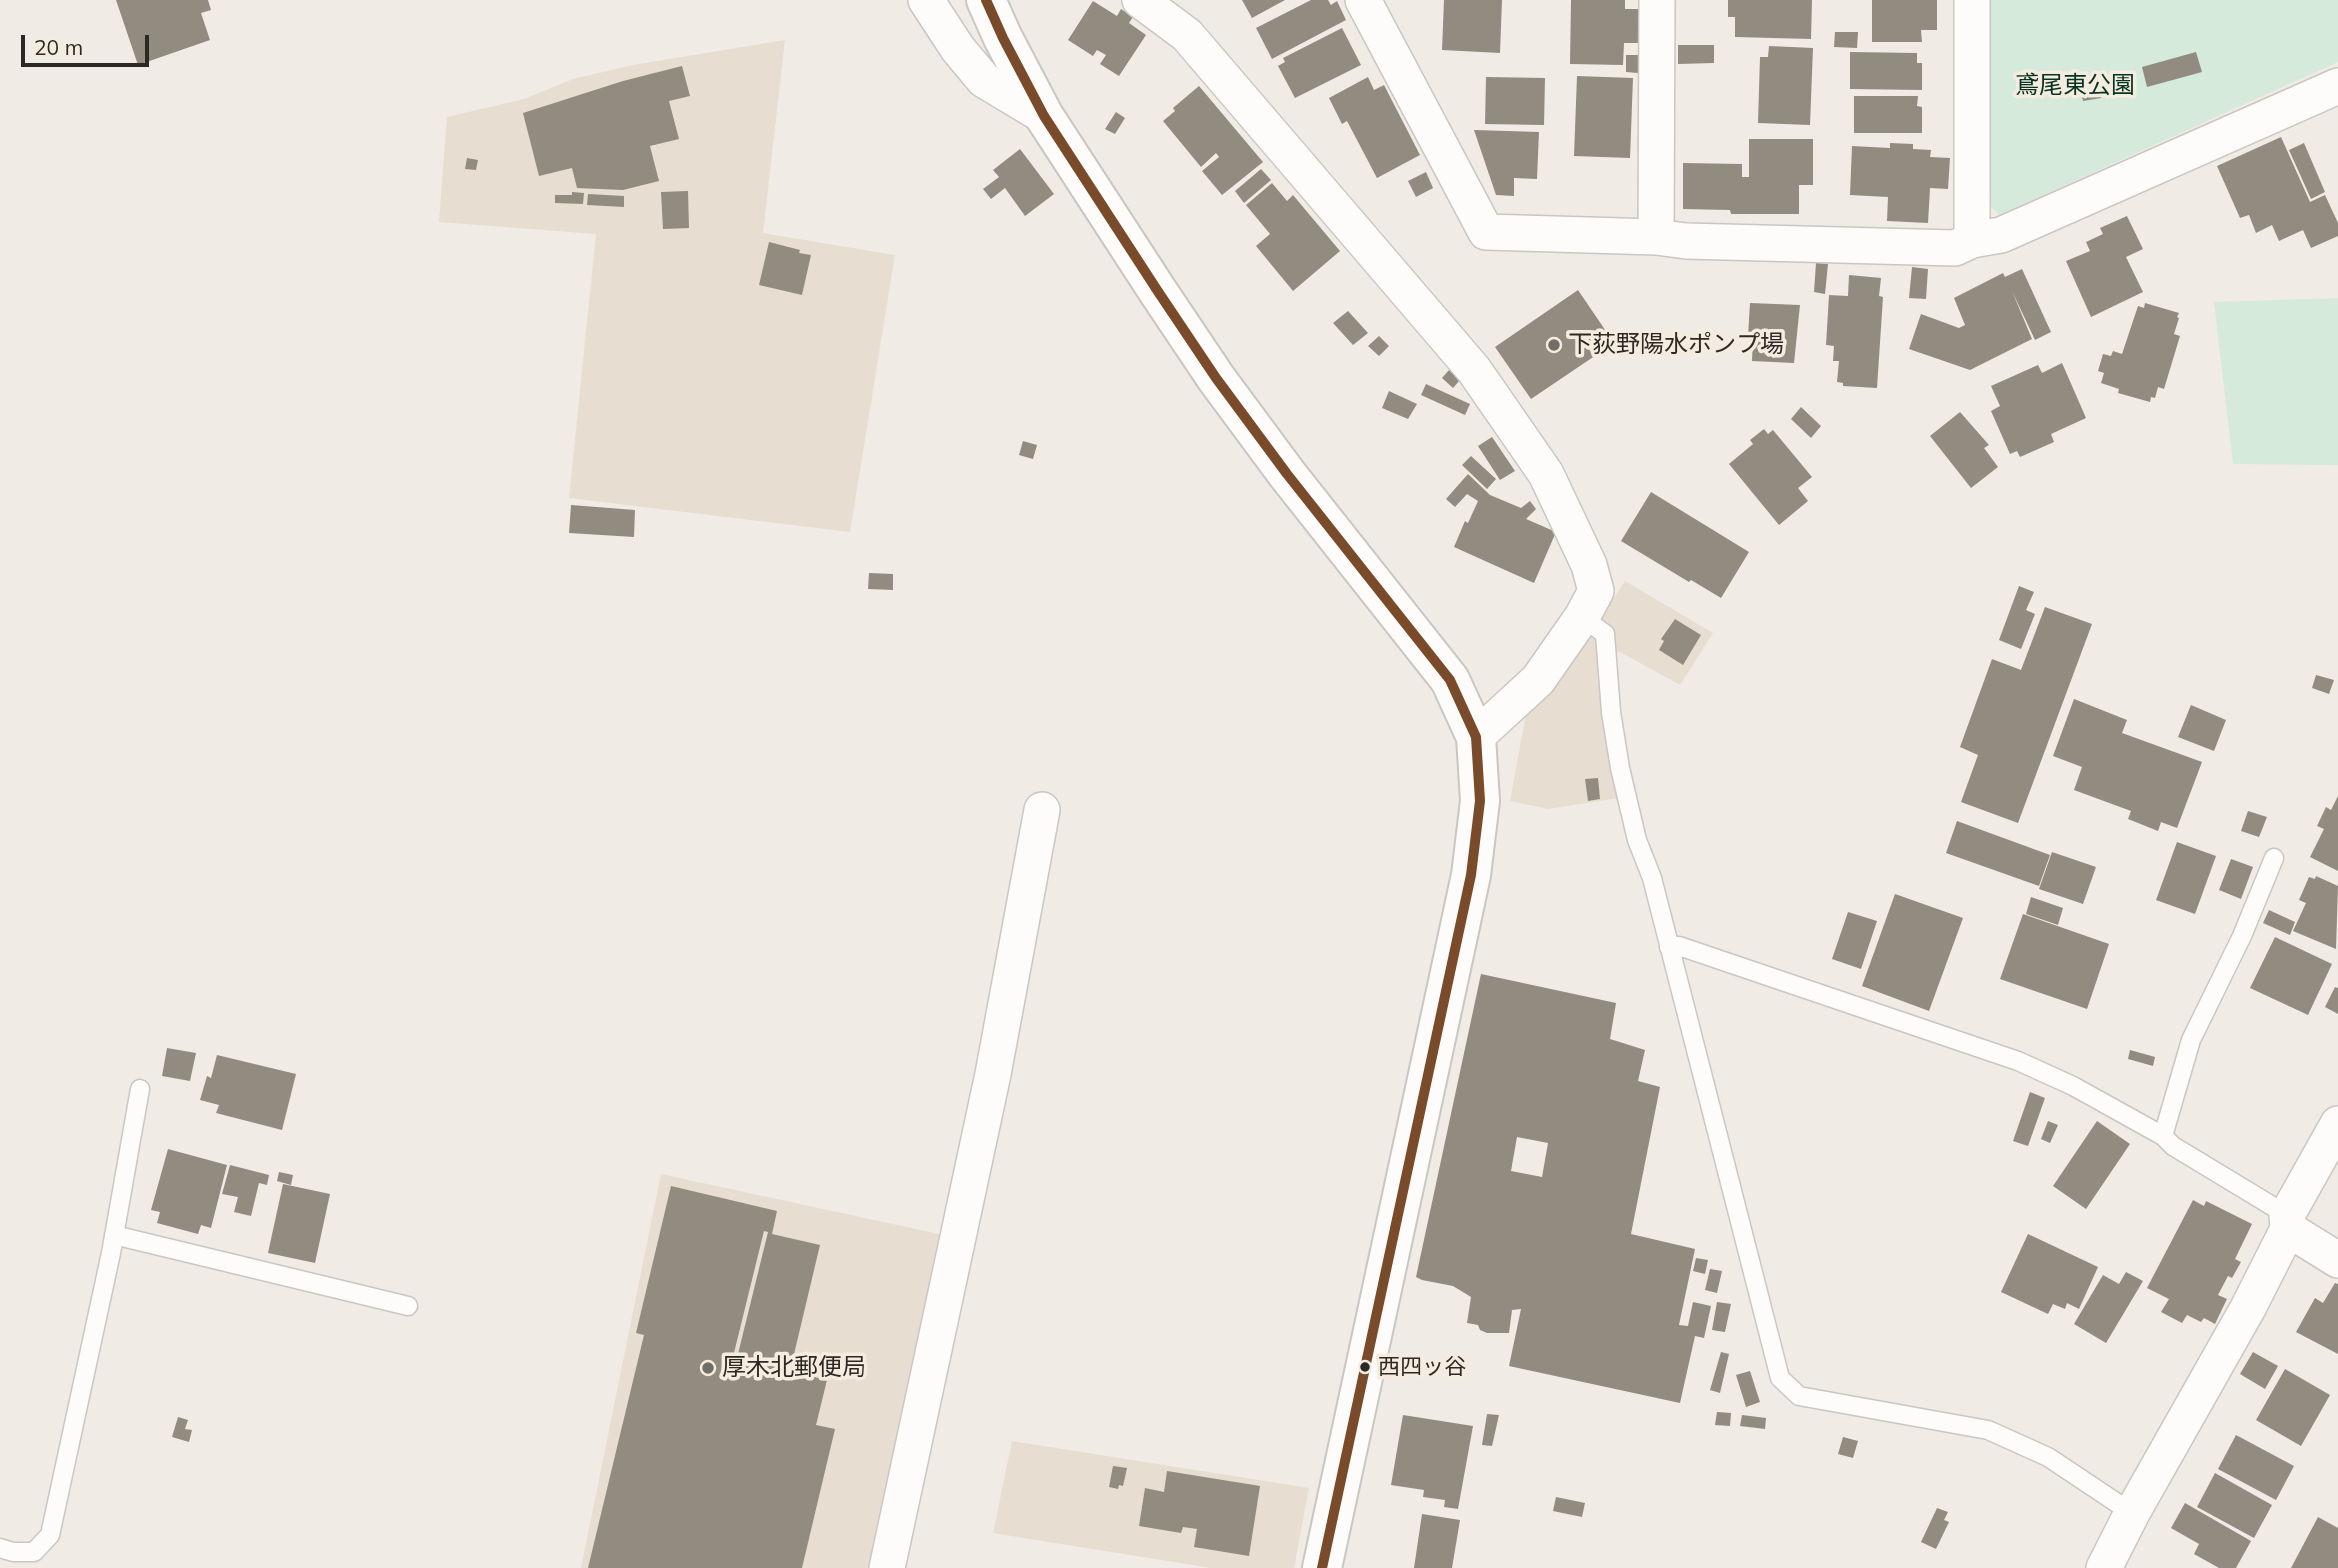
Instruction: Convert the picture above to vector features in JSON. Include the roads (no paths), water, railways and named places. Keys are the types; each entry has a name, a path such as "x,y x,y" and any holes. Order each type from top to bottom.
{"street":[{"path":"926,0 958,50 984,80 1044,116"},
{"path":"986,0 1044,116 1216,378 1287,474 1450,680 1476,737 1480,802 1471,875 1322,1568"},
{"path":"1140,0 1187,35 1474,370 1546,474 1589,565 1596,591 1582,617 1538,680 1476,737"},
{"path":"1363,0 1486,232 1656,237 1686,241 1955,248 1972,240 2001,235 2338,86"},
{"path":"1656,237 1657,0"},
{"path":"1972,0 1972,240"},
{"path":"887,1568 993,1074 1042,810"},
{"path":"2104,1568 2132,1513 2248,1308 2287,1222 2338,1124"},
{"path":"2287,1222 2338,1260"}],"lane":[{"path":"1582,617 1605,634 1611,712 1620,768 1637,840 1653,878 1780,1378 1799,1396 1988,1430 2048,1457 2132,1513"},
{"path":"2163,1136 2191,1040 2242,936 2274,858"},
{"path":"1670,947 1679,946 2018,1060 2073,1086 2163,1136 2172,1146 2287,1222"},
{"path":"0,1548 13,1552 34,1552 50,1535 114,1235 141,1089"},
{"path":"114,1235 408,1306"}],"place":[{"name":"下荻野陽水ポンプ場","path":"1554,345"},
{"name":"西四ッ谷","path":"1365,1367"},
{"name":"厚木北郵便局","path":"708,1368"}],"park label":[{"name":"鳶尾東公園","path":"2075,86"}]}
